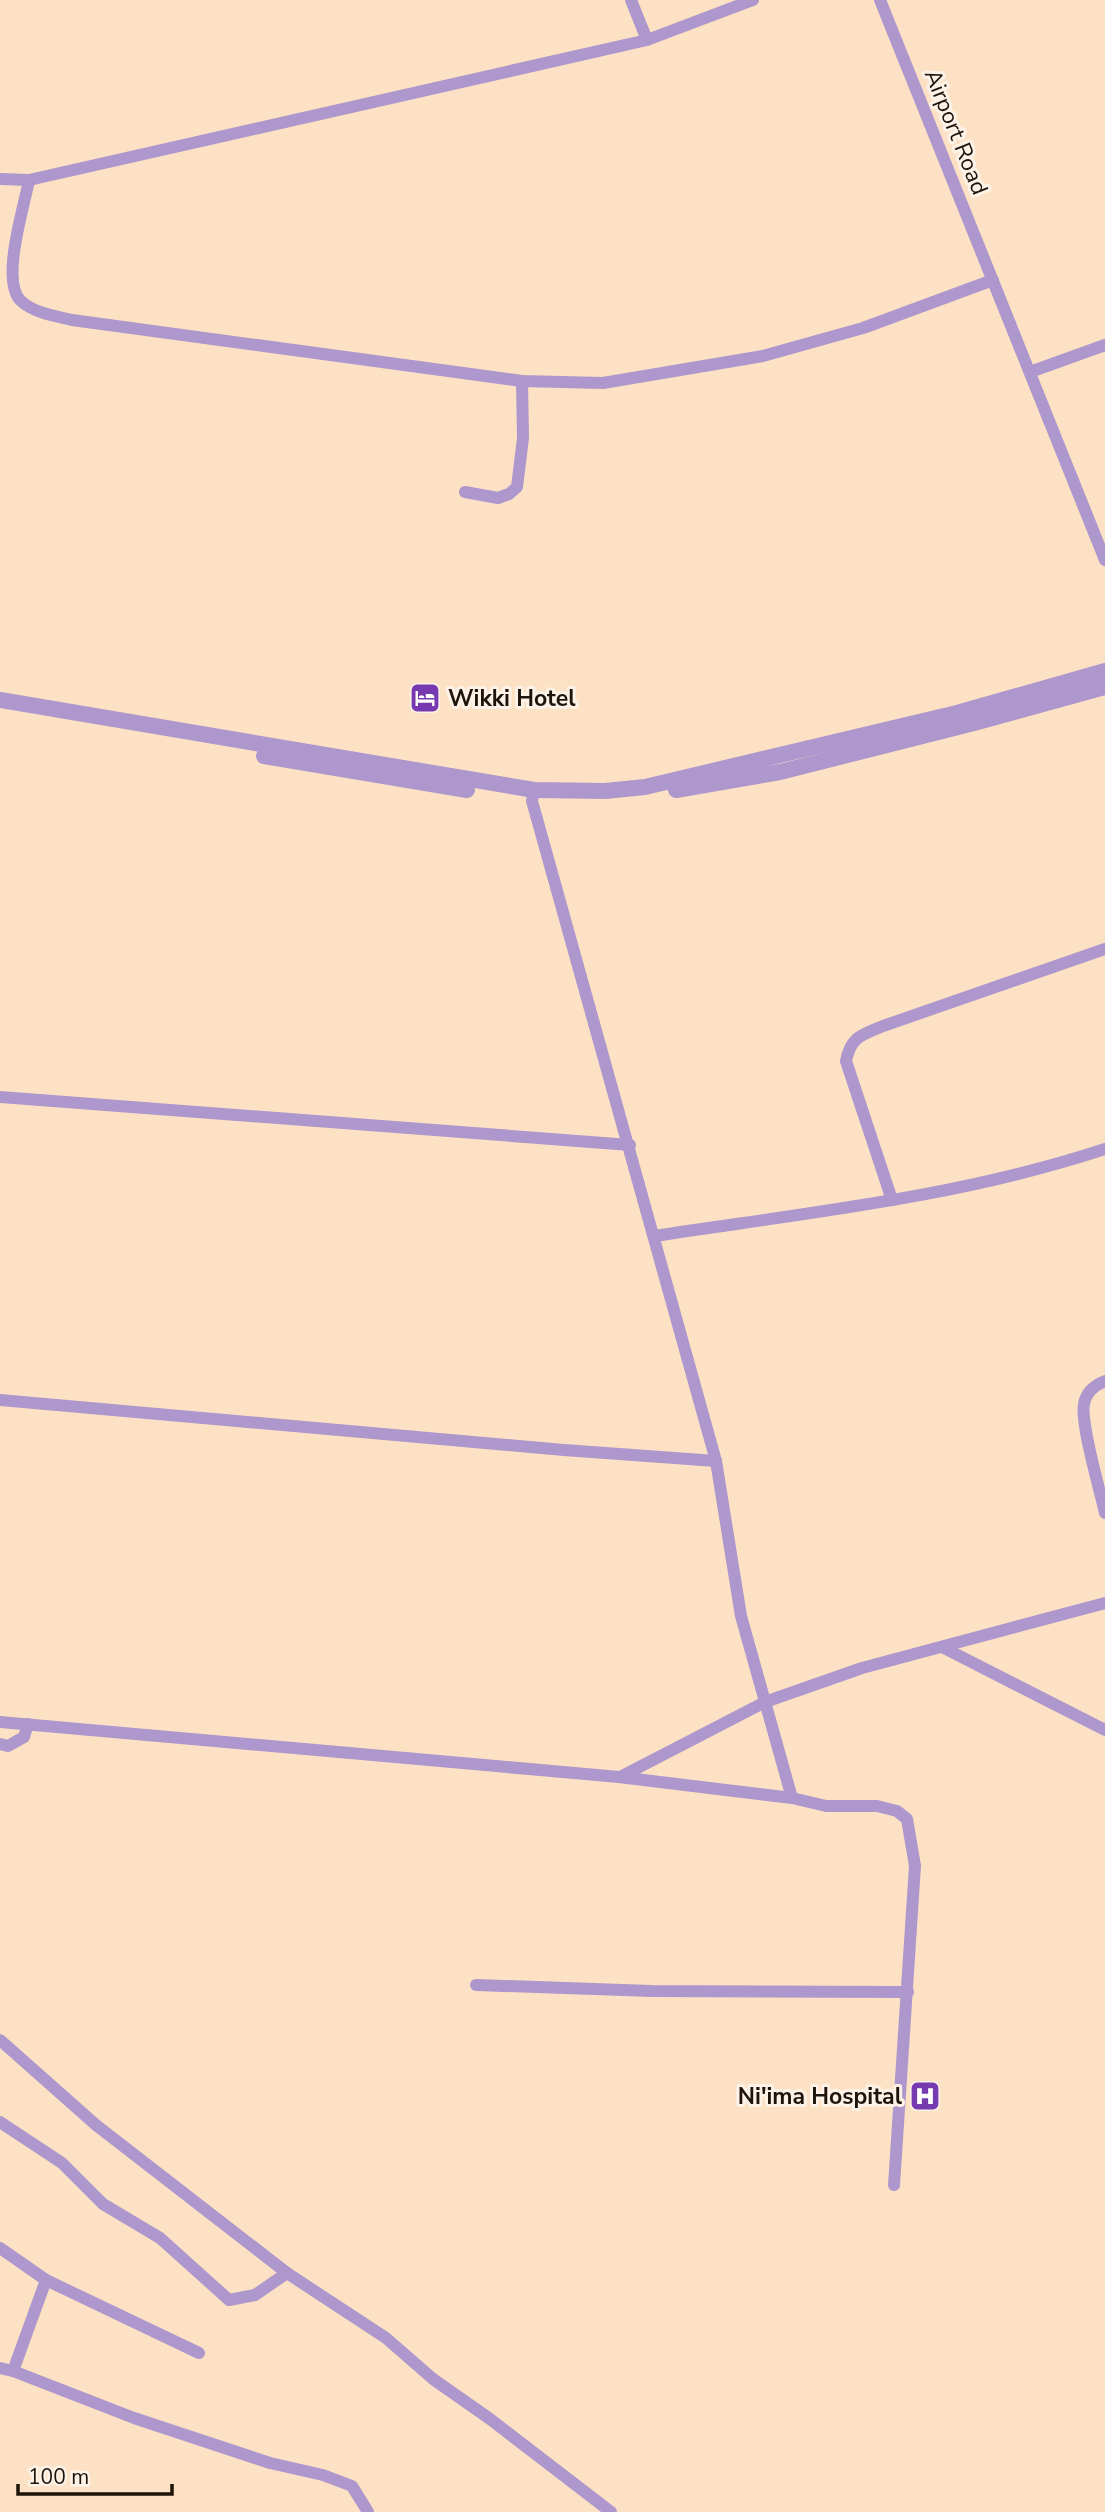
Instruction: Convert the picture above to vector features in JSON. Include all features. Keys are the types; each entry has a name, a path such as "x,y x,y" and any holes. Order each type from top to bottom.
{"street":[{"path":"631,0 647,40"},
{"path":"0,179 29,180 647,40 752,0"},
{"name":"Airport Road","path":"880,0 1105,560"},
{"path":"29,180 11,279 13,291 22,302 45,313 72,320 522,381 603,383 763,356 863,328 993,280"},
{"path":"1030,372 1105,345"},
{"path":"465,492 498,498 517,487 523,438 522,381"},
{"path":"0,700 533,796 645,787 957,713 1105,671"},
{"path":"0,710 310,765 533,796 620,799 780,772 1105,687"},
{"path":"533,796 716,1461 741,1616 792,1798"},
{"path":"892,1200 846,1061 849,1046 860,1036 883,1026 1105,949"},
{"path":"0,1097 630,1145"},
{"path":"654,1236 892,1200 994,1180 1105,1149"},
{"path":"1105,1381 1096,1384 1087,1394 1083,1405 1084,1423 1105,1513"},
{"path":"0,1400 716,1461"},
{"path":"619,1777 765,1702 862,1668 1105,1603"},
{"path":"942,1647 1105,1730"},
{"path":"0,1722 619,1777 792,1798 826,1806 877,1806 897,1811 908,1819 915,1866 894,2185"},
{"path":"0,1744 8,1745 24,1737 28,1724"},
{"path":"476,1985 651,1991 908,1992"},
{"path":"0,2040 96,2125 287,2273 386,2338 433,2379 611,2512"},
{"path":"0,2122 62,2163 103,2204 160,2238 229,2300 255,2295 287,2273"},
{"path":"0,2248 46,2280 199,2353"},
{"path":"13,2371 46,2280"},
{"path":"0,2368 146,2423 352,2486 368,2512"}],"place":[{"name":"Wikki Hotel","path":"425,698"},
{"name":"Ni'ima Hospital","path":"925,2096"}]}
